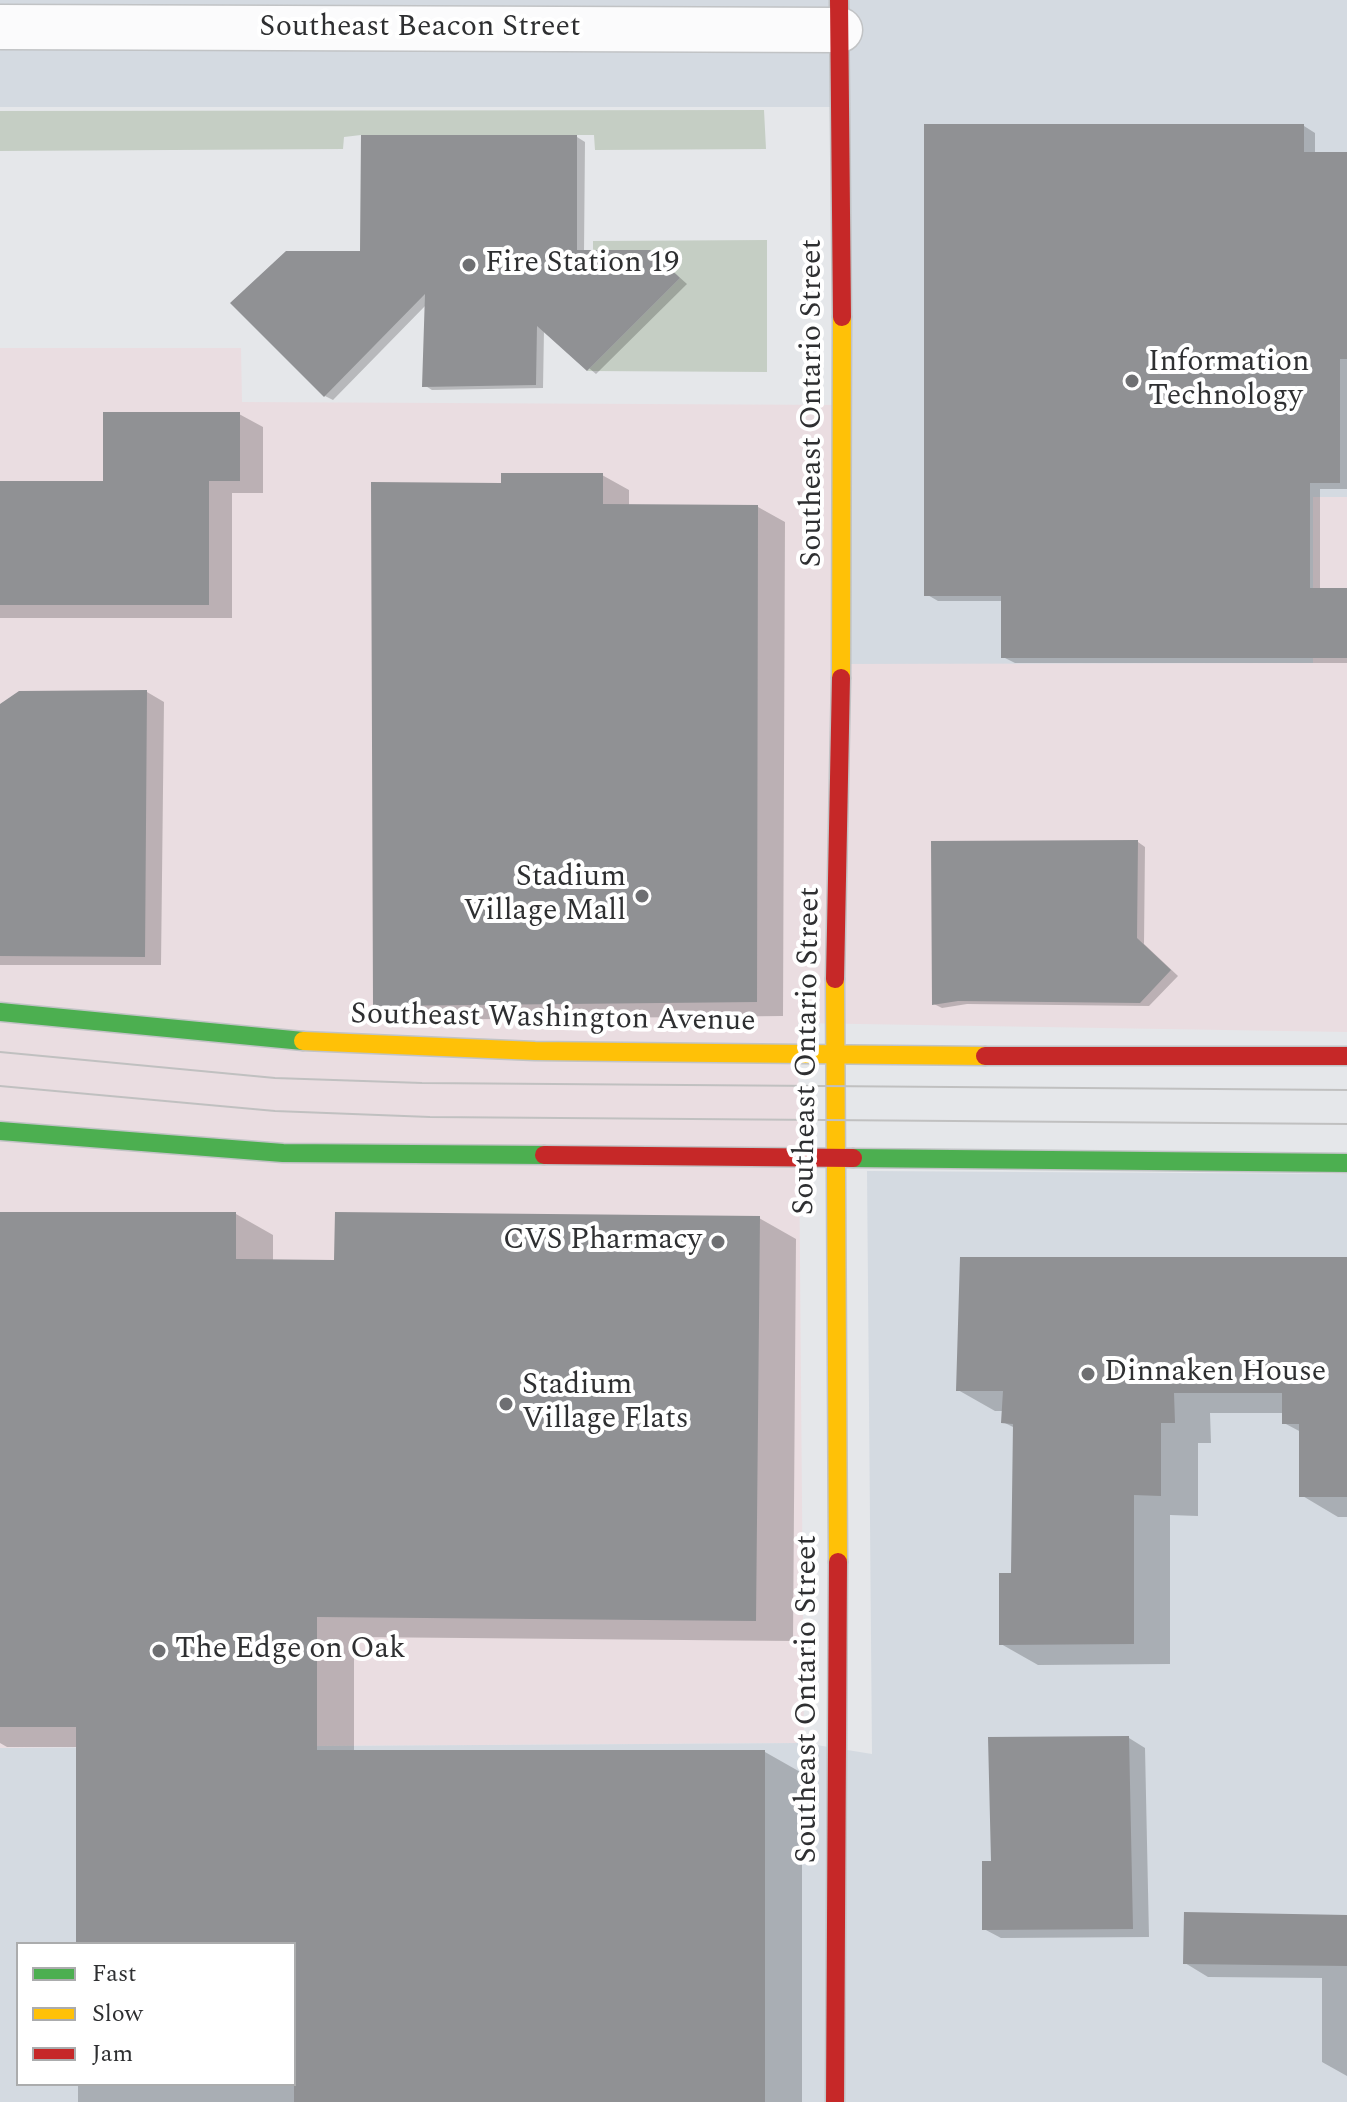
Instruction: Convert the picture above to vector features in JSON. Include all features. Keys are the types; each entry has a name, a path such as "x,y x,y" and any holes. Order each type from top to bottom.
{"street":[{"name":"Southeast Beacon Street","path":"0,27 840,15"},
{"name":"Southeast Ontario Street","path":"835,2102 839,1675 833,1054 842,678 840,15"},
{"name":"Southeast Washington Avenue","path":"0,1012 292,1040 406,1046 833,1054 1347,1056"},
{"path":"0,1131 283,1153 1347,1163"}],"shaded area":[{"path":"0,0 1347,0 1347,497 1313,497 1313,663 842,664 840,107 0,107"},
{"path":"764,110 766,149 595,150 594,135 361,135 344,137 343,149 0,151 0,111"},
{"path":"767,240 767,372 587,371 680,278 649,251 593,251 593,241"},
{"path":"0,348 241,348 242,402 843,405 1313,662 1313,497 1347,497 1347,1032 798,1023 804,1743 0,1748"},
{"path":"867,1171 1347,1174 1347,2102 0,2102 0,1748 804,1743 872,1754"}],"building":[{"name":"Information Technology","path":"924,124 1304,124 1304,152 1347,152 1347,359 1340,359 1340,483 1310,483 1310,588 1347,588 1347,658 1001,658 1001,596 924,596"},
{"name":"Fire Station 19","path":"361,135 577,135 577,250 650,250 680,278 587,371 537,326 536,385 422,387 425,294 324,397 230,303 286,251 360,251"},
{"path":"103,412 240,412 240,481 209,481 209,605 0,605 0,481 103,481"},
{"path":"501,473 603,473 603,504 758,505 757,1002 373,1006 371,482 501,483"},
{"path":"147,690 145,957 0,956 0,704 19,691"},
{"path":"1138,840 1137,938 1171,970 1140,1003 958,1001 932,1005 931,841"},
{"path":"0,1212 236,1212 236,1259 334,1260 335,1212 760,1216 756,1621 317,1617 317,1750 765,1750 765,2102 294,2102 296,1942 76,1942 76,1727 0,1727"},
{"name":"Dinnaken House","path":"960,1257 1347,1257 1347,1497 1299,1497 1299,1424 1282,1424 1282,1393 1174,1393 1175,1423 1161,1423 1161,1496 1134,1495 1134,1644 999,1645 999,1573 1011,1573 1013,1424 1001,1423 1003,1391 956,1391"},
{"path":"1129,1736 1133,1929 982,1930 982,1861 991,1861 988,1737"},
{"path":"1184,1912 1347,1915 1347,1966 1183,1964"}],"tram line":[{"path":"0,1052 275,1078 422,1083 1347,1090"},
{"path":"0,1086 275,1111 430,1117 1347,1124"}],"traffic: fast":[{"path":"0,1012 303,1041"},
{"path":"0,1131 283,1153 544,1155"},
{"path":"853,1158 1347,1163"}],"traffic: slow":[{"path":"841,678 842,317"},
{"path":"835,979 838,1562"},
{"path":"303,1041 535,1051 985,1056"}],"traffic: jam":[{"path":"839,0 842,317"},
{"path":"835,979 841,678"},
{"path":"985,1056 1347,1056"},
{"path":"544,1155 853,1158"},
{"path":"835,2102 838,1562"}],"place":[{"name":"Fire Station 19","path":"469,265"},
{"name":"Information Technology","path":"1132,381"},
{"name":"Stadium Village Mall","path":"642,896"},
{"name":"CVS Pharmacy","path":"718,1242"},
{"name":"Dinnaken House","path":"1088,1374"},
{"name":"Stadium Village Flats","path":"506,1404"},
{"name":"The Edge on Oak","path":"159,1651"}]}
